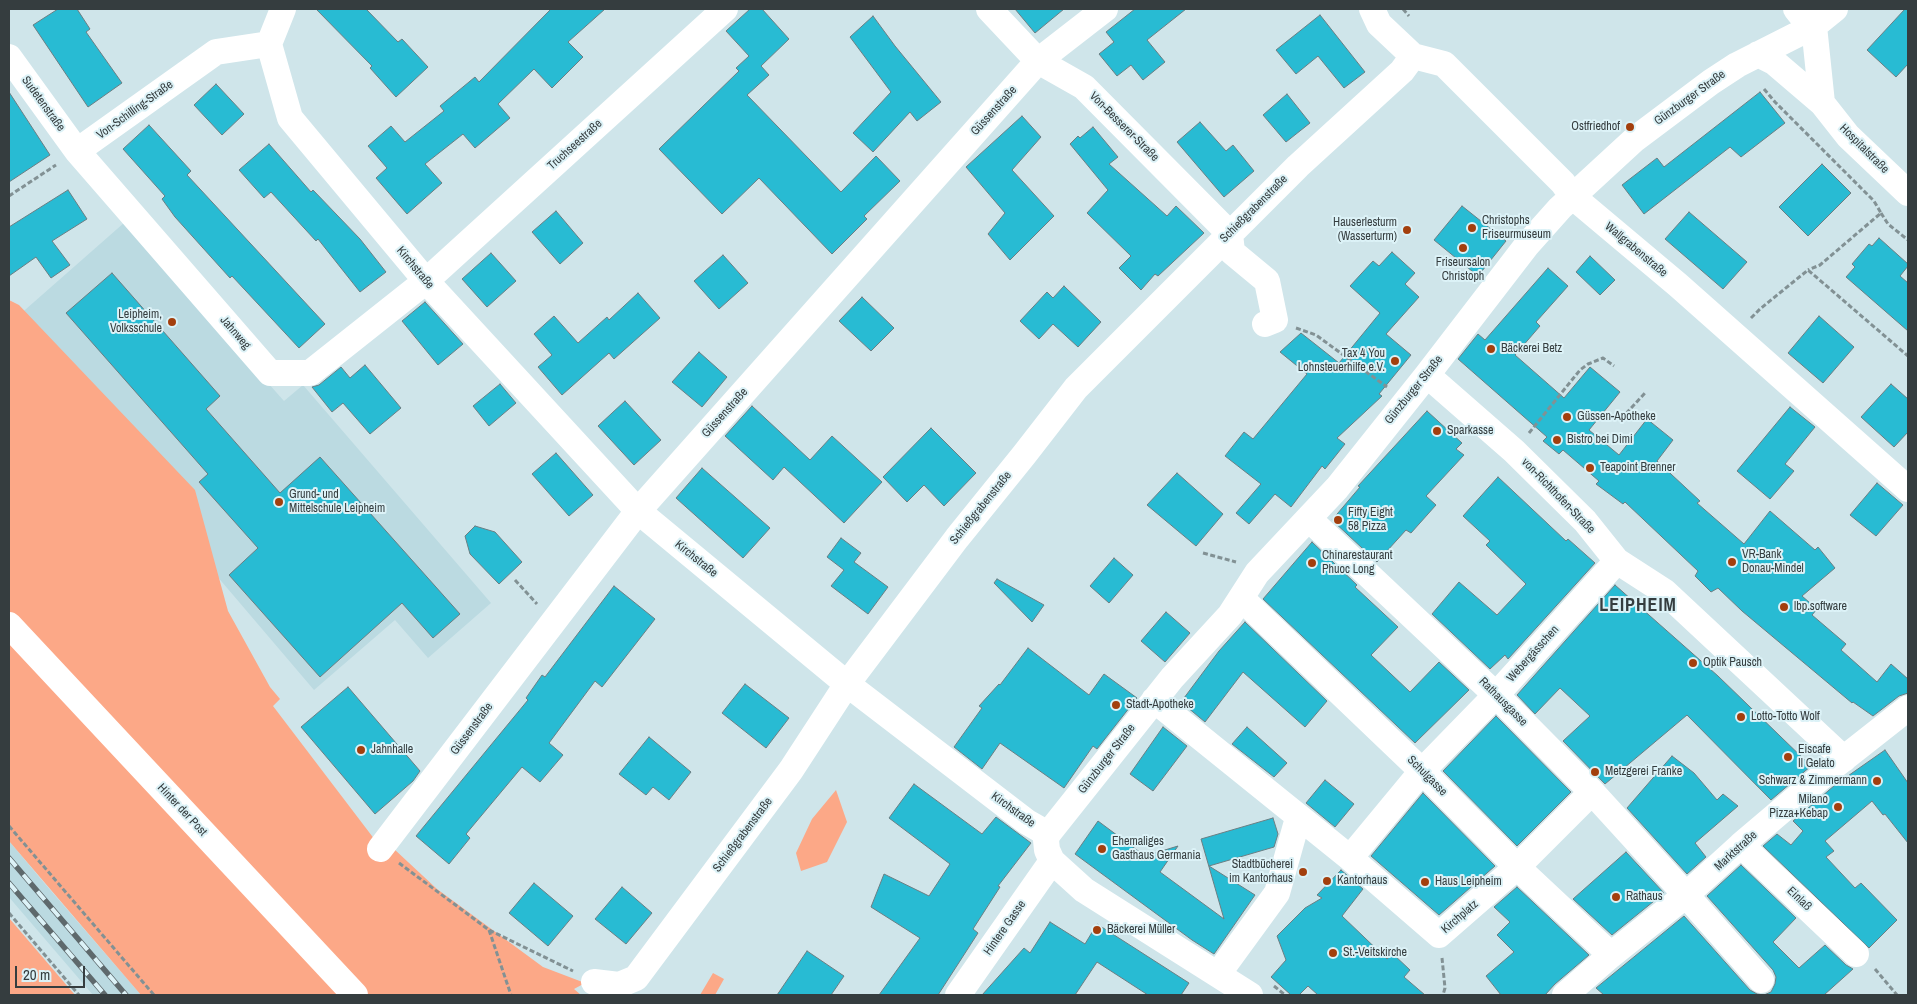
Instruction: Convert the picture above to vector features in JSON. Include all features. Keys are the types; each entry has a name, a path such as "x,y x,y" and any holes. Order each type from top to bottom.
{"street":[{"path":"269,44 284,9"},
{"name":"Truchseestraße","path":"426,281 725,9"},
{"name":"Von-Besserer-Straße","path":"988,9 1038,61 1084,87 1230,234"},
{"name":"Güssenstraße","path":"380,849 638,511 1038,61 1105,9"},
{"name":"Wallgrabenstraße","path":"1372,9 1379,24 1413,56 1444,64 1563,183 1572,196 1678,286 1908,490"},
{"name":"Günzburger Straße","path":"1048,834 1154,700 1230,615 1257,573 1337,488 1427,375 1526,244 1572,196 1652,126 1805,17 1835,9"},
{"path":"1805,17 1822,102"},
{"name":"Von-Schilling-Straße","path":"77,151 216,52 269,44"},
{"name":"Kirchstraße","path":"269,44 290,118 426,281 638,511 847,684 1027,822 1048,834 1046,840 1047,850 1052,860"},
{"name":"Schießgrabenstraße","path":"594,982 619,985 636,978 791,770 847,684 957,538 1076,388 1298,166 1402,71 1413,56"},
{"name":"Sudetenstraße","path":"9,57 77,151"},
{"name":"Hospitalstraße","path":"1747,60 1774,62 1822,102 1848,136 1908,193"},
{"name":"Jahnweg","path":"77,151 270,373 310,373 426,281"},
{"path":"1230,234 1232,252 1267,281 1270,322"},
{"name":"von-Richthofen-Straße","path":"1427,375 1514,451 1585,521 1617,561 1665,592 1844,759"},
{"name":"Rathausgasse","path":"1309,519 1496,695 1592,792 1686,895"},
{"name":"Webergässchen","path":"1350,858 1422,770 1496,695 1617,561"},
{"name":"Schulgasse","path":"1241,598 1422,770 1517,867 1611,955"},
{"name":"Hinter der Post","path":"9,625 355,995"},
{"name":"Kirchplatz","path":"1154,700 1350,858 1439,935 1517,867 1592,792"},
{"name":"Marktstraße","path":"1565,995 1611,955 1686,895 1741,845 1908,708"},
{"path":"1218,974 1277,893 1298,818"},
{"name":"Einlaß","path":"1741,845 1865,961"},
{"path":"1052,860 1084,890 1250,995"},
{"name":"Hintere Gasse","path":"958,995 1052,860"},
{"path":"1686,895 1761,980"}],"path":[{"path":"1747,60 1744,74 1764,89 1874,201 1888,224 1908,240"},
{"path":"9,196 77,151"},
{"path":"1746,324 1760,309 1808,270 1820,265 1881,213"},
{"path":"1808,270 1908,356"},
{"path":"1270,322 1316,335 1406,400"},
{"path":"1514,451 1580,370 1588,364 1603,358 1614,366"},
{"path":"1621,419 1645,392"},
{"path":"1202,553 1242,564 1257,573"},
{"path":"515,580 554,621"},
{"path":"9,826 154,995"},
{"path":"380,849 489,930 594,982"},
{"path":"9,913 79,995"},
{"path":"489,930 512,995"},
{"path":"1439,935 1445,988 1443,995"},
{"path":"1865,961 1897,995"}],"shaded area":[{"name":"Grund- und Mittelschule Leipheim","path":"125,222 284,401 303,385 491,603 428,658 395,620 314,690 9,332 9,324"},
{"path":"9,300 19,305 195,490 228,611 270,687 280,699 273,706 375,840 379,835 437,889 543,967 585,983 574,989 581,995 141,995 9,841"},
{"path":"836,790 847,822 827,862 801,871 796,853 812,819"},
{"path":"9,841 141,995 93,995 14,903 9,897"},
{"path":"9,918 75,995 9,995"},
{"path":"713,973 724,979 715,995 700,995"}],"building":[{"path":"58,9 77,9 90,29 86,32 122,83 88,107 33,25"},
{"path":"316,9 366,9 398,42 402,39 428,67 396,97 370,68 372,66"},
{"path":"551,9 605,9 568,42 583,57 552,88 534,69 498,104 510,118 475,148 463,134 425,164 442,183 407,214 376,178 387,168 368,146 391,126 405,142 444,111 440,106 475,77 479,82"},
{"path":"750,9 762,9 789,39 761,66 769,75 747,95 841,192 876,156 900,181 864,216 867,219 832,254 759,178 722,214 659,149 739,71 736,68 749,56 726,31"},
{"path":"1015,9 1064,9 1035,33"},
{"path":"1135,9 1186,9 1147,40 1165,62 1143,80 1131,65 1117,76 1099,54 1114,42 1106,32"},
{"path":"1905,9 1908,9 1908,64 1896,77 1867,50"},
{"path":"1320,15 1365,72 1344,88 1318,56 1296,74 1276,50"},
{"path":"873,16 941,102 917,121 910,112 873,152 853,133 891,92 850,37"},
{"path":"216,84 244,114 222,135 194,105"},
{"path":"9,92 50,155 9,182"},
{"path":"1760,92 1785,123 1741,157 1730,147 1644,214 1622,185 1657,158 1664,167"},
{"path":"1287,94 1310,123 1286,142 1263,115"},
{"path":"1022,116 1041,137 1012,170 1054,216 1010,260 988,234 1005,213 966,167"},
{"path":"1200,122 1226,151 1233,145 1254,171 1224,197 1177,142"},
{"path":"149,125 191,171 187,175 325,324 299,348 232,276 230,278 175,217 162,199 165,196 123,149"},
{"path":"1093,127 1118,157 1109,164 1167,216 1176,206 1204,233 1158,276 1155,274 1141,290 1119,268 1131,256 1087,213 1108,190 1070,144 1078,136 1080,138"},
{"path":"269,144 311,192 313,190 360,239 386,272 360,292 318,239 316,241 271,192 264,198 239,170"},
{"path":"1822,164 1851,193 1808,236 1779,207"},
{"path":"68,190 87,219 52,241 70,265 51,278 36,257 9,276 9,227"},
{"path":"1462,206 1506,241 1478,276 1434,240"},
{"path":"556,211 583,243 560,264 532,232"},
{"path":"1689,212 1747,262 1723,289 1665,239"},
{"path":"1879,238 1908,264 1900,276 1908,283 1908,331 1846,277 1855,267 1852,264 1869,244 1872,246"},
{"path":"1392,252 1415,273 1405,284 1419,297 1386,334 1411,355 1379,394 1382,396 1337,438 1345,444 1325,469 1322,466 1291,507 1275,494 1249,524 1236,513 1261,484 1225,456 1244,432 1253,439 1307,374 1280,352 1301,333 1339,363 1380,313 1350,286 1373,261 1379,266"},
{"path":"491,253 516,281 487,307 462,279"},
{"path":"723,255 748,283 719,309 694,281"},
{"path":"1590,256 1615,280 1600,295 1576,272"},
{"path":"1548,268 1568,286 1536,322 1540,326 1515,355 1564,398 1590,367 1620,392 1589,430 1619,455 1647,419 1673,440 1657,461 1700,501 1697,503 1744,544 1770,511 1815,550 1818,547 1835,568 1802,596 1817,609 1812,615 1846,644 1841,650 1877,682 1891,664 1908,679 1908,693 1899,696 1873,716 1852,703 1742,611 1718,588 1711,592 1695,576 1698,571 1625,502 1623,504 1596,484 1599,481 1563,450 1559,454 1543,441 1547,437 1458,359 1478,334 1485,340"},
{"path":"112,273 220,396 206,409 280,493 320,457 460,614 433,638 402,603 320,677 229,575 258,548 199,482 208,474 66,313"},
{"path":"1064,286 1101,322 1078,347 1053,324 1039,339 1020,321 1047,292 1053,298"},
{"path":"638,293 660,318 614,359 609,353 562,395 538,367 552,355 534,334 554,316 578,343 607,317 609,320"},
{"path":"862,297 894,328 871,351 839,321"},
{"path":"425,302 463,344 438,365 402,321"},
{"path":"1819,316 1854,347 1823,383 1788,353"},
{"path":"699,352 727,377 702,407 672,382"},
{"path":"365,365 401,408 370,434 343,403 332,412 312,387 319,385 341,367 350,378"},
{"path":"500,384 516,403 489,426 473,406"},
{"path":"1891,384 1908,399 1908,432 1894,447 1861,417"},
{"path":"625,401 661,440 634,465 598,426"},
{"path":"752,406 810,460 832,436 882,482 844,523 784,467 773,480 725,436"},
{"path":"1790,407 1815,427 1785,464 1794,471 1770,499 1737,471"},
{"path":"1427,411 1462,443 1456,449 1464,455 1426,496 1436,505 1411,533 1406,530 1377,562 1332,520 1360,487 1358,486"},
{"path":"931,428 976,473 944,506 924,485 907,502 883,477"},
{"path":"556,453 593,495 569,516 532,474"},
{"path":"702,468 770,528 743,558 676,498"},
{"path":"1177,473 1223,514 1196,546 1147,505"},
{"path":"1498,477 1566,541 1568,539 1595,563 1508,659 1505,655 1490,669 1432,614 1459,582 1497,615 1526,584 1486,545 1490,541 1463,516"},
{"path":"1877,483 1903,505 1876,536 1850,515"},
{"path":"475,526 495,532 522,562 499,584 470,554 465,536"},
{"path":"841,538 861,553 854,562 888,587 868,614 831,586 844,570 827,557"},
{"path":"1312,542 1357,585 1355,587 1398,627 1371,655 1410,692 1439,662 1469,690 1415,743 1263,599"},
{"path":"1114,558 1133,575 1109,603 1090,586"},
{"path":"997,579 1044,605 1032,622 994,583"},
{"path":"1615,585 1718,676 1811,766 1771,800 1687,715 1605,784 1563,741 1590,716 1560,688 1535,714 1517,695"},
{"path":"614,586 655,619 602,687 595,681 549,743 563,755 540,782 522,767 466,834 470,838 449,864 416,836 528,700 526,698 542,675 545,677"},
{"path":"1166,612 1190,633 1165,662 1141,641"},
{"path":"1245,622 1327,701 1305,727 1243,672 1205,722 1181,702 1219,651"},
{"path":"1028,648 1089,695 1104,674 1137,698 1097,749 1093,746 1064,788 1000,743 982,769 954,747 982,708 979,706 1000,685"},
{"path":"745,684 789,718 766,748 722,713"},
{"name":"Jahnhalle","path":"348,687 420,771 413,781 375,814 301,727"},
{"path":"1496,716 1571,792 1517,846 1443,771"},
{"path":"1163,727 1187,746 1153,791 1130,774"},
{"path":"1247,727 1287,763 1274,777 1232,744"},
{"path":"649,737 691,772 669,800 653,787 646,795 619,774"},
{"path":"1885,750 1908,783 1908,843 1872,801 1825,841 1834,851 1826,857 1855,888 1861,883 1897,920 1869,948 1763,846 1777,834 1791,845 1803,831 1793,821 1835,785"},
{"path":"1672,756 1694,773 1717,800 1723,794 1738,806 1695,843 1706,857 1687,874 1627,808"},
{"path":"1325,780 1354,804 1335,827 1306,803"},
{"path":"914,784 982,834 996,817 1031,843 998,886 1000,887 973,929 978,933 938,995 879,995 920,938 871,907 884,874 929,896 950,864 889,818"},
{"path":"1423,793 1495,866 1439,915 1371,856"},
{"path":"1273,818 1278,834 1274,847 1209,866 1255,895 1214,954 1075,854 1098,821 1145,856 1178,846 1160,872 1224,919 1201,839"},
{"name":"Rathaus","path":"1626,852 1664,893 1612,935 1573,899"},
{"path":"1741,865 1796,918 1773,942 1799,968 1825,945 1846,965 1853,969 1824,995 1764,995 1771,992 1775,984 1776,977 1773,970 1707,896"},
{"name":"St.-Veitskirche","path":"1341,870 1363,889 1342,916 1387,959 1393,954 1410,970 1404,977 1425,995 1318,995 1308,986 1299,995 1291,995 1271,977 1286,960 1277,936 1305,908 1322,898 1317,895"},
{"path":"534,883 573,916 548,946 509,913"},
{"path":"622,887 652,913 626,944 595,919"},
{"path":"1517,887 1589,955 1545,995 1501,995 1486,976 1514,952 1497,935 1510,922 1494,907"},
{"path":"1684,916 1750,990 1764,995 1604,995 1596,988"},
{"path":"1050,922 1085,944 1097,924 1189,983 1181,995 1148,995 1097,962 1075,995 982,995 1024,948 1030,953"},
{"path":"807,951 844,976 831,995 777,995"}],"railway":[{"path":"9,858 126,995"},
{"path":"9,883 105,995"}],"place":[{"name":"Ostfriedhof","path":"1630,127"},
{"name":"Christophs Friseurmuseum","path":"1472,228"},
{"name":"Hauserlesturm (Wasserturm)","path":"1407,230"},
{"name":"Friseursalon Christoph","path":"1463,248"},
{"name":"Leipheim, Volksschule","path":"172,322"},
{"name":"Bäckerei Betz","path":"1491,349"},
{"name":"Tax 4 You Lohnsteuerhilfe e.V.","path":"1395,361"},
{"name":"Güssen-Apotheke","path":"1567,417"},
{"name":"Sparkasse","path":"1437,431"},
{"name":"Bistro bei Dimi","path":"1557,440"},
{"name":"Teapoint Brenner","path":"1590,468"},
{"name":"Grund- und Mittelschule Leipheim","path":"279,502"},
{"name":"Fifty Eight 58 Pizza","path":"1338,520"},
{"name":"VR-Bank Donau-Mindel","path":"1732,562"},
{"name":"Chinarestaurant Phuoc Long","path":"1312,563"},
{"name":"lbp.software","path":"1784,607"},
{"name":"Optik Pausch","path":"1693,663"},
{"name":"Stadt-Apotheke","path":"1116,705"},
{"name":"Lotto-Totto Wolf","path":"1741,717"},
{"name":"Jahnhalle","path":"361,750"},
{"name":"Eiscafe Il Gelato","path":"1788,757"},
{"name":"Metzgerei Franke","path":"1595,772"},
{"name":"Schwarz & Zimmermann","path":"1877,781"},
{"name":"Milano Pizza+Kebap","path":"1838,807"},
{"name":"Ehemaliges Gasthaus Germania","path":"1102,849"},
{"name":"Stadtbücherei im Kantorhaus","path":"1303,872"},
{"name":"Kantorhaus","path":"1327,881"},
{"name":"Haus Leipheim","path":"1425,882"},
{"name":"Rathaus","path":"1616,897"},
{"name":"Bäckerei Müller","path":"1097,930"},
{"name":"St.-Veitskirche","path":"1333,953"}],"district":[{"name":"LEIPHEIM","path":"1638,606"}]}
